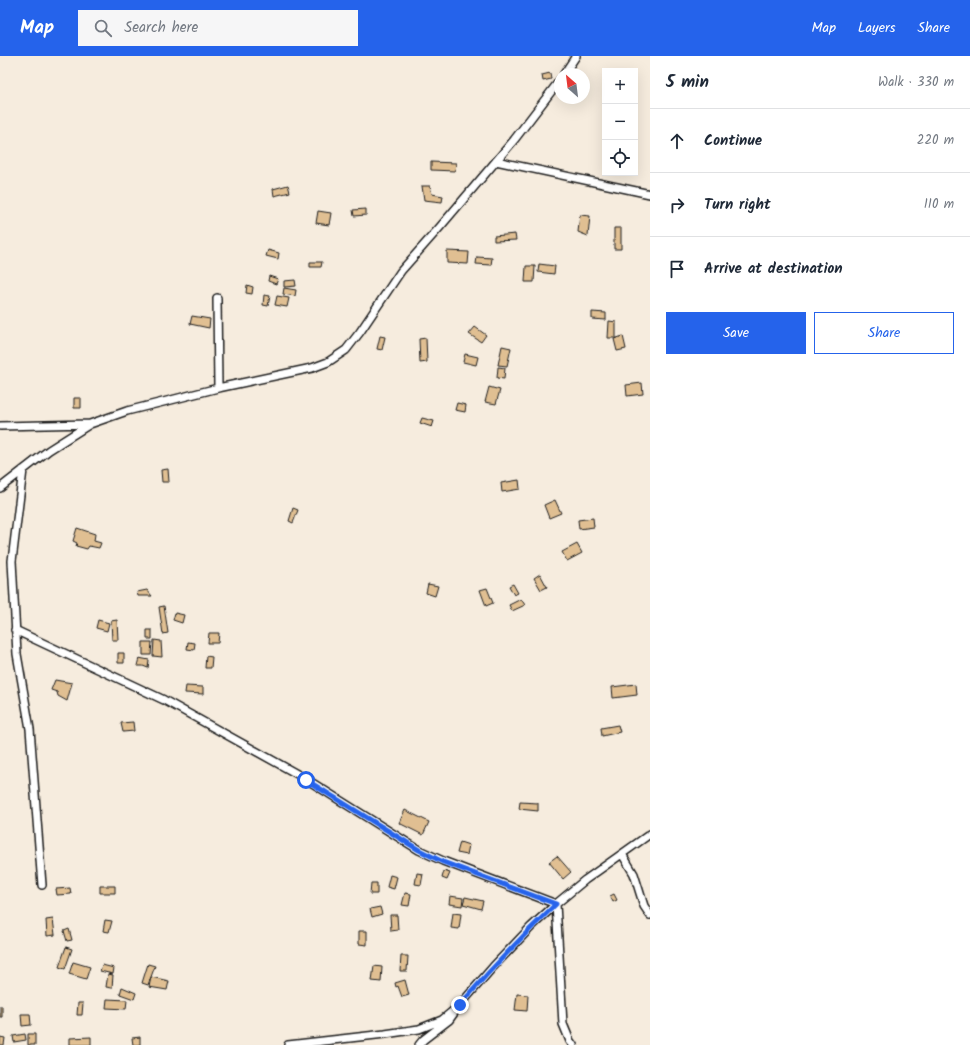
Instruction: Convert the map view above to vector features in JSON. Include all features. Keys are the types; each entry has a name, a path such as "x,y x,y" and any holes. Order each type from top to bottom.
{"street":[{"path":"568,68 576,56"},
{"path":"0,488 49,450 90,424 127,411 218,388 312,368 328,362 346,350 360,332 401,271 514,140 554,88"},
{"path":"496,161 650,194"},
{"path":"217,298 218,388"},
{"path":"0,426 90,424"},
{"path":"24,470 12,561 17,654 30,730 42,885"},
{"path":"15,630 164,700 306,780 419,850 443,862 556,904"},
{"path":"419,1045 423,1040 449,1020 493,967 531,927 556,904 585,880 650,834"},
{"path":"622,854 634,874 644,906 650,915"},
{"path":"556,904 563,1024 573,1045"},
{"path":"288,1045 419,1029 442,1020 460,1005"}],"building":[{"path":"550,73 551,79 543,81 542,75"},
{"path":"431,162 456,163 455,171 431,170"},
{"path":"288,185 290,192 274,196 273,189"},
{"path":"422,186 430,186 432,194 443,196 442,202 424,200"},
{"path":"366,209 366,215 354,216 353,210"},
{"path":"318,211 331,213 329,225 316,223"},
{"path":"580,215 590,216 588,236 578,232"},
{"path":"614,228 621,228 621,249 614,249"},
{"path":"515,234 516,240 494,241 494,236"},
{"path":"268,250 279,253 278,259 266,256"},
{"path":"447,251 469,252 468,264 447,263"},
{"path":"477,257 492,258 491,265 476,264"},
{"path":"310,262 322,262 321,267 310,267"},
{"path":"539,264 555,266 554,274 538,272"},
{"path":"526,266 535,266 534,282 525,282"},
{"path":"269,276 278,279 276,284 268,281"},
{"path":"295,280 296,286 284,287 284,281"},
{"path":"247,285 253,287 252,294 246,293"},
{"path":"284,288 296,290 295,296 283,294"},
{"path":"264,295 270,296 268,306 263,305"},
{"path":"277,296 289,298 287,307 275,305"},
{"path":"592,312 606,313 606,320 592,319"},
{"path":"192,316 210,319 209,328 190,324"},
{"path":"609,321 616,322 616,338 608,338"},
{"path":"475,327 486,335 481,342 469,334"},
{"path":"380,336 385,337 382,350 377,349"},
{"path":"623,336 626,349 617,351 614,339"},
{"path":"426,338 427,362 420,363 419,339"},
{"path":"502,346 511,348 507,366 498,365"},
{"path":"465,354 478,357 476,365 463,362"},
{"path":"498,367 505,368 504,379 497,378"},
{"path":"642,383 643,394 627,396 626,385"},
{"path":"489,387 500,390 496,404 485,402"},
{"path":"74,398 81,398 81,408 74,408"},
{"path":"457,403 466,405 465,412 455,410"},
{"path":"422,418 434,421 432,427 420,423"},
{"path":"168,469 169,482 162,482 161,470"},
{"path":"519,480 520,489 502,492 501,483"},
{"path":"555,500 561,513 549,518 544,505"},
{"path":"293,508 298,510 293,523 289,521"},
{"path":"593,518 594,527 579,529 578,520"},
{"path":"77,528 95,534 94,541 101,543 99,548 89,546 87,549 76,546 77,543 73,541"},
{"path":"577,544 582,553 567,561 562,552"},
{"path":"540,574 547,587 541,590 534,578"},
{"path":"428,584 438,586 435,596 426,593"},
{"path":"513,584 518,593 514,595 509,586"},
{"path":"487,588 493,603 486,606 480,590"},
{"path":"147,590 152,596 138,596 137,592"},
{"path":"521,599 525,605 512,611 509,605"},
{"path":"164,606 168,633 163,634 159,607"},
{"path":"175,613 184,615 182,623 173,620"},
{"path":"98,620 109,623 107,631 96,628"},
{"path":"117,620 118,640 112,640 111,621"},
{"path":"147,630 152,630 152,639 147,639"},
{"path":"209,633 219,633 218,643 208,643"},
{"path":"154,640 161,641 162,657 153,656"},
{"path":"143,642 152,642 151,655 143,655"},
{"path":"188,642 195,643 194,650 187,649"},
{"path":"118,653 124,653 124,663 118,663"},
{"path":"206,656 212,657 211,668 205,668"},
{"path":"139,658 149,660 148,668 137,666"},
{"path":"55,680 72,683 67,701 58,696 57,692 51,690"},
{"path":"636,684 637,695 613,698 612,687"},
{"path":"186,686 203,687 203,694 185,693"},
{"path":"133,722 134,731 123,732 121,723"},
{"path":"618,725 620,732 602,736 601,728"},
{"path":"520,802 538,803 538,811 519,809"},
{"path":"405,810 429,822 423,835 399,823"},
{"path":"460,842 469,845 467,855 457,853"},
{"path":"557,856 571,872 563,879 549,862"},
{"path":"444,871 450,873 447,880 442,878"},
{"path":"417,873 423,874 421,885 415,884"},
{"path":"390,875 397,877 394,889 387,887"},
{"path":"371,883 377,883 377,894 370,894"},
{"path":"100,886 115,886 115,893 100,893"},
{"path":"70,888 71,894 57,895 56,889"},
{"path":"405,893 411,894 409,906 402,905"},
{"path":"614,894 617,900 613,902 610,896"},
{"path":"450,896 463,898 462,906 449,904"},
{"path":"465,897 483,901 481,909 463,904"},
{"path":"380,907 382,914 372,917 370,909"},
{"path":"453,913 461,914 459,929 451,928"},
{"path":"390,915 397,915 398,930 391,931"},
{"path":"53,919 55,935 47,936 46,920"},
{"path":"105,920 112,921 109,932 103,931"},
{"path":"69,929 72,940 67,941 64,931"},
{"path":"359,931 367,931 367,945 359,944"},
{"path":"66,947 72,949 65,969 59,967"},
{"path":"401,956 408,956 407,971 400,971"},
{"path":"73,962 90,967 86,979 69,974"},
{"path":"148,964 155,966 148,985 142,983"},
{"path":"102,965 114,968 113,974 100,971"},
{"path":"374,966 382,967 381,982 372,981"},
{"path":"108,974 113,975 112,988 106,987"},
{"path":"151,977 169,981 167,990 149,987"},
{"path":"405,980 409,995 402,997 398,986 396,987 395,983"},
{"path":"122,987 136,993 134,999 120,994"},
{"path":"517,994 528,995 527,1011 515,1010"},
{"path":"107,999 127,1000 126,1009 106,1008"},
{"path":"78,1003 83,1003 82,1015 77,1015"},
{"path":"0,1006 2,1006 2,1017 0,1017"},
{"path":"21,1014 30,1014 31,1025 22,1026"},
{"path":"25,1034 26,1040 14,1042 13,1036"},
{"path":"28,1034 35,1034 35,1045 28,1045"},
{"path":"0,1037 5,1038 4,1045 0,1045"},
{"path":"91,1037 91,1045 70,1045 70,1038"},
{"path":"140,1037 140,1045 133,1045 132,1038"}],"route":[{"path":"306,780 419,850 443,862 556,904 531,927 460,1005"}]}
